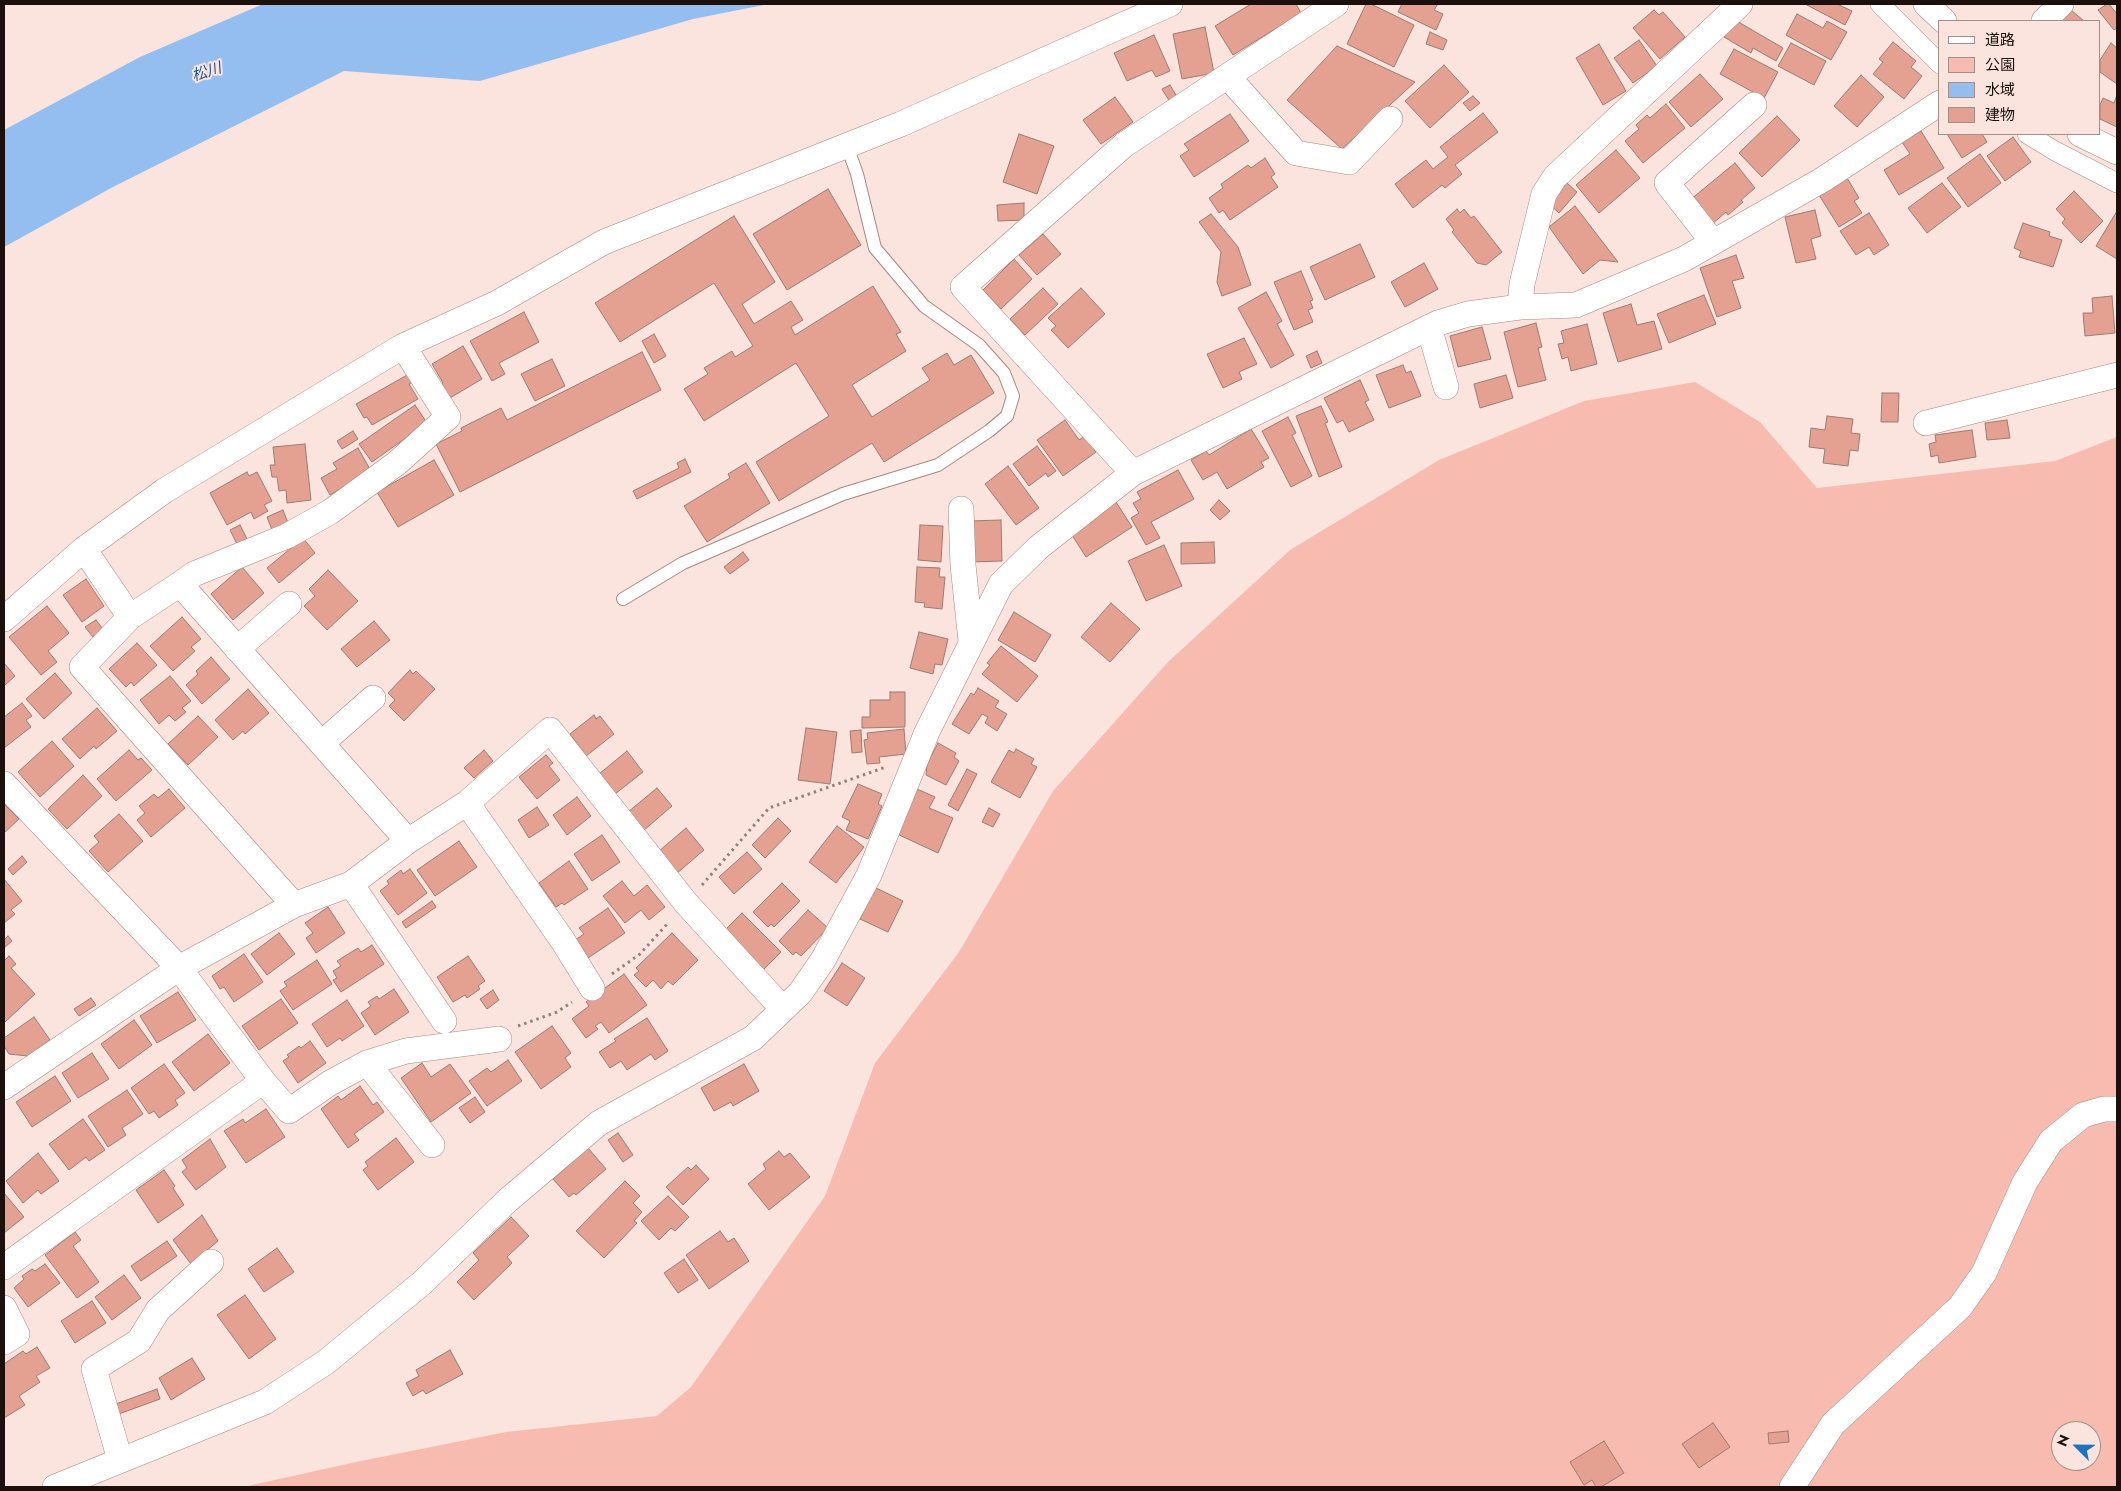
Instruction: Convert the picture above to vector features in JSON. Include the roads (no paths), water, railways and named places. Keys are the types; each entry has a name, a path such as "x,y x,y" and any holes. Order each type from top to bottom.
{"street":[{"path":"4,619 84,548 164,491 403,346 497,303 604,242 901,124 1170,4"},
{"path":"1133,473 963,287 1124,145 1336,4"},
{"path":"1520,307 1522,284 1544,194 1555,177 1740,4"},
{"path":"1880,4 1938,62"},
{"path":"1926,4 1943,20"},
{"path":"2045,20 2060,4"},
{"path":"1228,77 1296,153 1349,162 1390,119"},
{"path":"55,1487 265,1402 326,1362 422,1283 508,1200 599,1123 753,1038 800,993 824,960 870,875 927,732 1001,584 1039,547 1133,473 1429,327 1468,314 1520,307 1576,306 1684,259 1822,180 1938,104"},
{"path":"1713,242 1667,183 1754,105"},
{"path":"2029,135 2054,151 2117,183"},
{"path":"2082,135 2117,152"},
{"path":"1429,327 1446,388"},
{"path":"294,905 82,667 130,617 194,574 287,536 330,512 397,463 448,417 403,346"},
{"path":"1926,422 2117,375"},
{"path":"961,509 963,565 971,641"},
{"path":"84,548 130,617"},
{"path":"180,584 408,841"},
{"path":"237,649 289,604"},
{"path":"322,743 373,698"},
{"path":"7,1079 179,968 294,905 351,884 408,841 467,804 550,730 686,903 783,1009"},
{"path":"4,784 179,968 263,1081 289,1111 330,1083 367,1063 406,1052 499,1038"},
{"path":"467,804 563,941 592,988"},
{"path":"351,884 444,1021"},
{"path":"367,1063 432,1145"},
{"path":"4,1267 263,1081"},
{"path":"1792,1487 1833,1424 1960,1307 1984,1273 2025,1182 2051,1140 2083,1114 2104,1109 2117,1109"},
{"path":"120,1460 94,1369 139,1341 158,1310 211,1262"},
{"path":"4,1308 16,1334 4,1342"}],"lane":[{"path":"624,599 683,563 843,494 938,465 989,431 1007,416 1013,396 1004,373 979,345 924,306 875,248 857,174 847,146"}],"water":[{"name":"松川","path":"263,4 769,4 693,19 480,81 344,71 113,187 4,247 4,130 140,57"}]}
